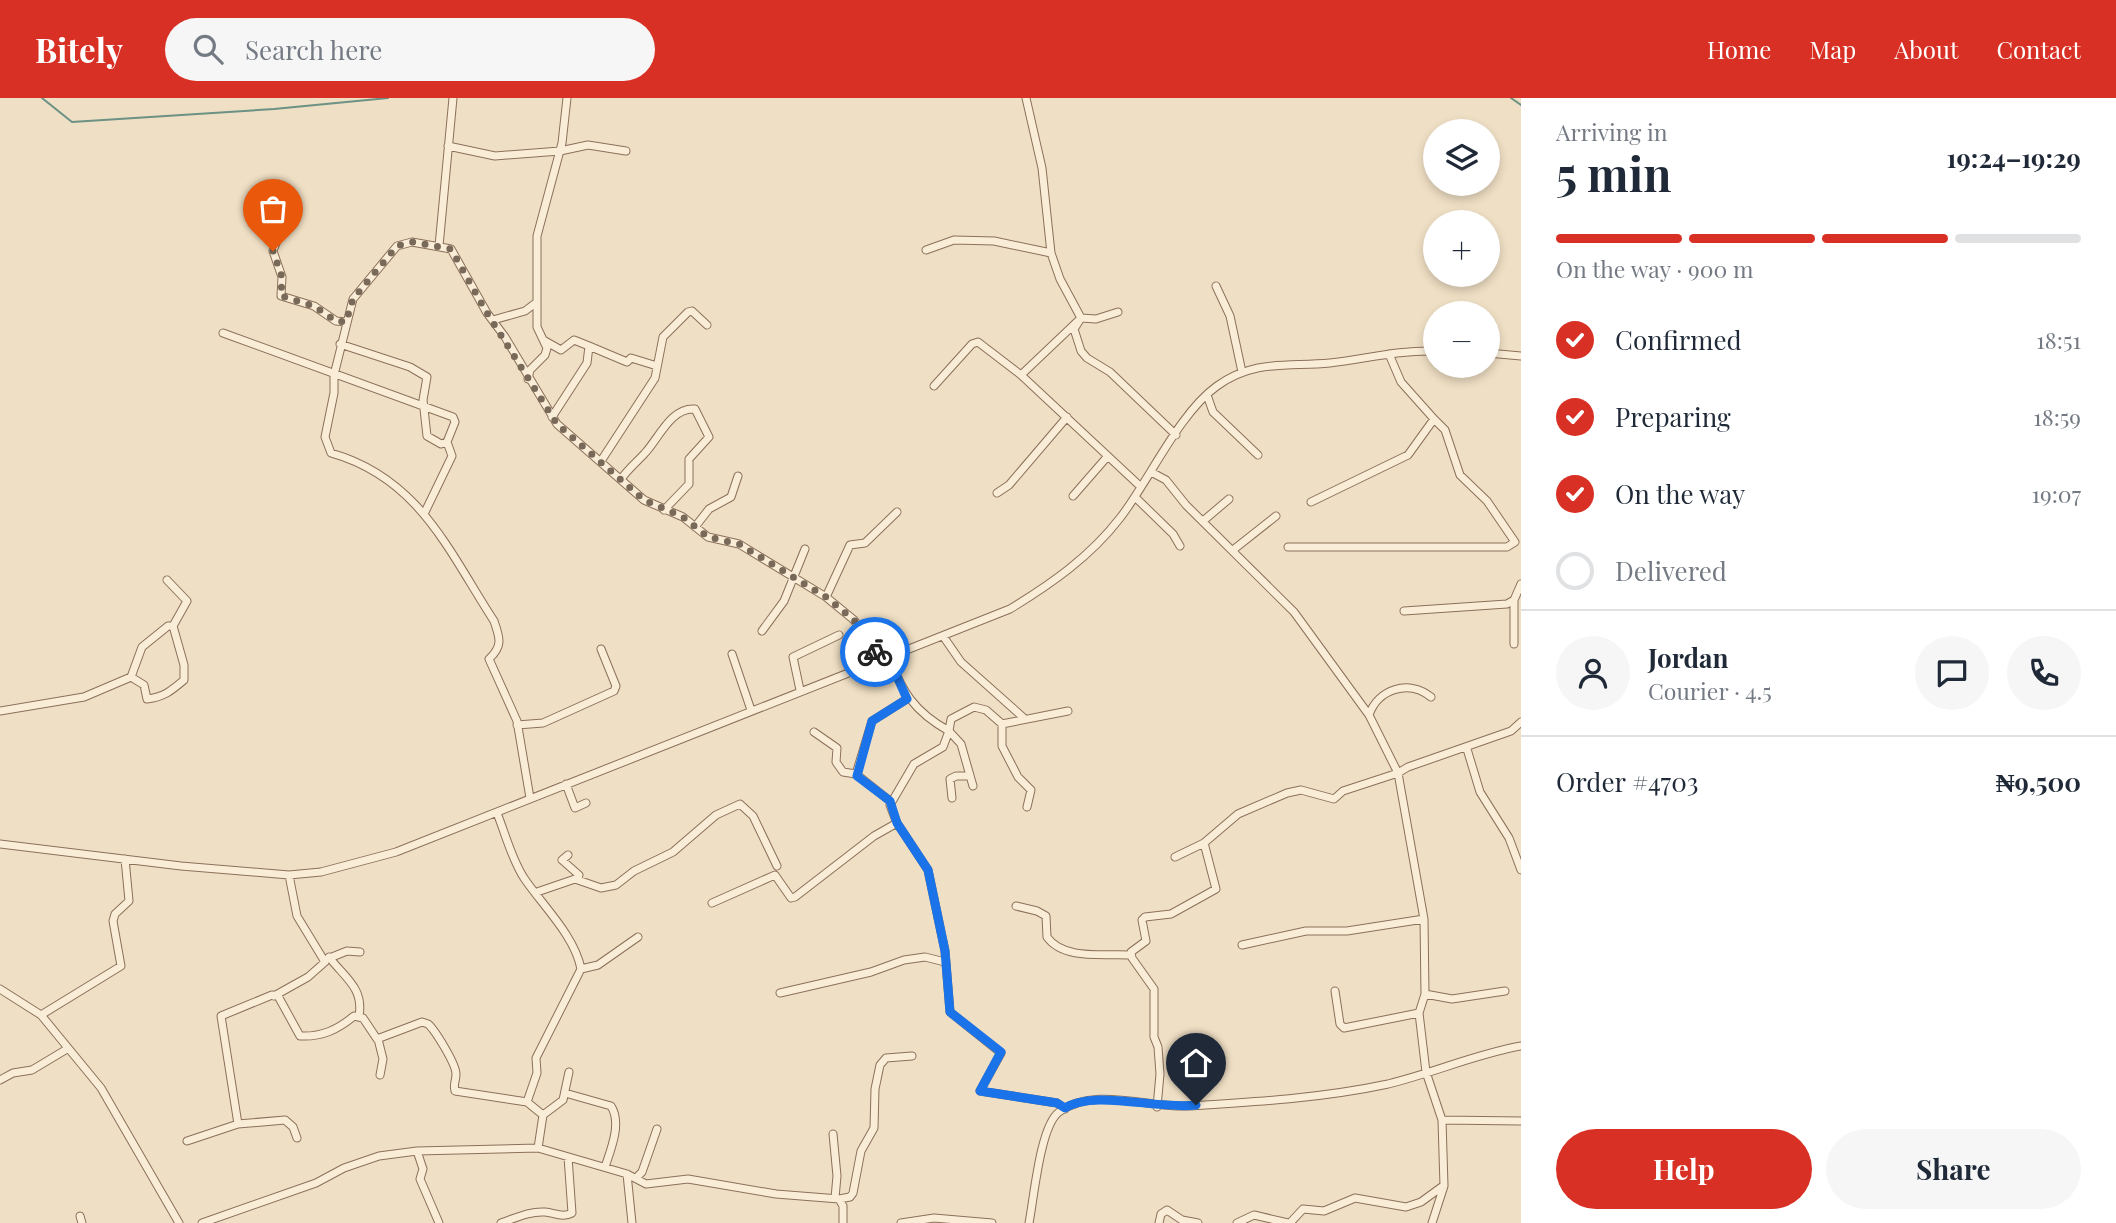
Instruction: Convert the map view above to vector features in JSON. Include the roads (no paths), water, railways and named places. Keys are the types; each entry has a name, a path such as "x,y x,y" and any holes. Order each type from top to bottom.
{"street":[{"path":"439,246 453,98"},
{"path":"528,380 530,370 545,355 545,341 537,327 537,236 560,151 567,98"},
{"path":"1026,98 1042,168 1051,253 1060,279 1081,318"},
{"path":"449,146 495,156 560,151 588,145 626,150"},
{"path":"281,230 273,251 282,277 281,296 314,306 336,321 346,322"},
{"path":"926,250 954,240 994,241 1051,253"},
{"path":"530,797 517,725 489,659 499,650 501,640 494,621 425,512 385,477 331,453 325,437 340,344 353,299 397,246 412,242 451,249 552,417 644,500 683,517 708,537 739,544 826,597 854,620 879,659"},
{"path":"1216,286 1230,316 1242,372"},
{"path":"493,320 525,311 537,302"},
{"path":"601,461 655,378 663,337 684,314 692,311 707,325"},
{"path":"1021,375 1081,318 1096,319 1118,312"},
{"path":"1081,318 1074,329 1081,351 1110,372 1176,435"},
{"path":"223,333 424,409 453,417 455,422 447,442 452,456 425,512"},
{"path":"545,341 561,350 574,340 627,362 631,358 637,358 657,366"},
{"path":"933,386 972,344 978,342 1031,383 1141,487"},
{"path":"340,344 410,367 427,377 424,409 427,436 441,444 447,442"},
{"path":"552,417 587,363 589,346"},
{"path":"0,844 289,875 321,873 354,865 497,813 530,797 1010,609 1042,590 1094,549 1135,497 1176,435 1207,395 1242,372 1297,362 1329,363 1423,352"},
{"path":"1288,547 1444,548 1518,545 1488,502 1460,475 1445,430 1401,382 1389,354"},
{"path":"1500,354 1521,356"},
{"path":"1030,367 1031,383"},
{"path":"1207,395 1213,412 1258,455"},
{"path":"622,478 647,451 665,424 687,410 695,409 709,437 690,459 689,484 664,510"},
{"path":"997,493 1009,485 1067,417"},
{"path":"1311,502 1408,455 1434,419"},
{"path":"1073,496 1107,457"},
{"path":"1150,472 1179,492 1203,521 1294,612 1369,715 1398,773 1424,919 1425,994 1419,1013 1426,1072 1442,1120 1444,1186 1432,1223"},
{"path":"695,527 709,509 731,497 738,476"},
{"path":"1135,497 1172,534 1180,547"},
{"path":"1203,521 1229,499"},
{"path":"826,597 850,545 865,543 898,512"},
{"path":"1233,550 1276,516"},
{"path":"762,631 785,601 805,550"},
{"path":"131,677 144,685 147,699 162,697 184,680 184,665 173,626 187,601 167,580"},
{"path":"1514,644 1514,600 1521,584"},
{"path":"1404,611 1507,604 1514,600"},
{"path":"0,710 85,696 131,677 142,647 168,626 173,626"},
{"path":"800,691 793,657 839,635"},
{"path":"943,636 961,663 1025,719"},
{"path":"517,725 542,723 614,691 616,686 601,649"},
{"path":"732,654 751,710"},
{"path":"888,656 907,699 919,711 949,731 961,744 973,786"},
{"path":"1369,715 1379,697 1406,687 1420,688 1431,697"},
{"path":"856,774 872,721 907,699"},
{"path":"890,801 906,782 914,764 943,747 951,719 974,707 985,710 1002,724"},
{"path":"1002,724 1068,711"},
{"path":"1175,857 1204,844 1238,814 1287,793 1301,790 1334,799 1343,791 1467,749 1511,731 1521,722"},
{"path":"1002,724 1002,746 1018,777 1031,790 1027,807"},
{"path":"814,732 837,748 836,762 843,772 856,774 890,801 897,823 928,870 940,918 950,1012 1001,1052 980,1091 1057,1103 1065,1108"},
{"path":"1467,749 1480,792 1509,838 1521,870"},
{"path":"952,797 950,779 969,776"},
{"path":"566,784 575,808 586,803"},
{"path":"537,892 578,879 601,888 616,885 634,872 673,852 716,815 740,804 753,816 777,866"},
{"path":"497,813 523,877 537,892 572,947 580,969 536,1058 537,1073 527,1102"},
{"path":"712,904 775,876 791,898 795,897 864,844 897,823"},
{"path":"1131,955 1131,951 1146,941 1142,920 1145,917 1171,914 1216,889 1204,844"},
{"path":"568,855 562,860 579,875 578,879"},
{"path":"41,1015 121,966 113,921 115,914 129,901 125,859"},
{"path":"289,875 297,916 327,960 355,986 362,1001 359,1016"},
{"path":"1016,906 1038,911 1046,916 1047,937 1060,947 1097,956 1131,955"},
{"path":"1242,946 1306,931 1347,931 1424,919"},
{"path":"580,969 598,965 638,937"},
{"path":"238,1125 221,1016 265,996 274,996 308,977 327,960 346,951 360,952"},
{"path":"1131,955 1154,989 1154,1037 1160,1074 1157,1107"},
{"path":"780,993 871,971 904,960 925,957 945,962"},
{"path":"0,989 41,1015 101,1088 179,1223"},
{"path":"1335,991 1340,1024 1344,1028 1419,1013"},
{"path":"1425,994 1452,999 1505,991"},
{"path":"274,996 283,1003 300,1036 315,1036 337,1030 354,1016 359,1016"},
{"path":"359,1016 378,1039 383,1059 380,1074"},
{"path":"378,1039 422,1022 428,1024 440,1045 450,1053 456,1073 455,1091 527,1102 544,1115"},
{"path":"1029,1223 1046,1133 1056,1114 1074,1102 1099,1099 1157,1107 1313,1096 1391,1083 1521,1046"},
{"path":"0,1080 13,1073 32,1070 67,1049"},
{"path":"202,1223 316,1183 344,1168 379,1156 417,1151 538,1148 627,1174 646,1184 688,1179 776,1194 837,1199 850,1197 861,1151 872,1135 880,1065 886,1058 912,1056"},
{"path":"538,1148 544,1115 563,1100 569,1072"},
{"path":"565,1093 611,1106 614,1111 617,1120 605,1167"},
{"path":"187,1141 238,1125 285,1120 293,1127 297,1138"},
{"path":"1442,1120 1521,1121"},
{"path":"636,1178 642,1172 657,1129"},
{"path":"833,1134 837,1199 843,1206 843,1223"},
{"path":"417,1151 423,1169 420,1179 439,1223"},
{"path":"501,1223 525,1213 544,1212 564,1216 572,1213 568,1157"},
{"path":"627,1174 632,1223"},
{"path":"1237,1223 1254,1215 1289,1223 1303,1209 1324,1211 1355,1198 1406,1207 1422,1202 1444,1186"},
{"path":"1159,1223 1161,1214 1167,1210 1182,1220 1198,1223"},
{"path":"525,1213 527,1223"},
{"path":"903,1223 920,1218 992,1223"}],"waterway":[{"path":"42,98 72,122 274,109 388,98"},
{"path":"1511,98 1521,105"}]}
